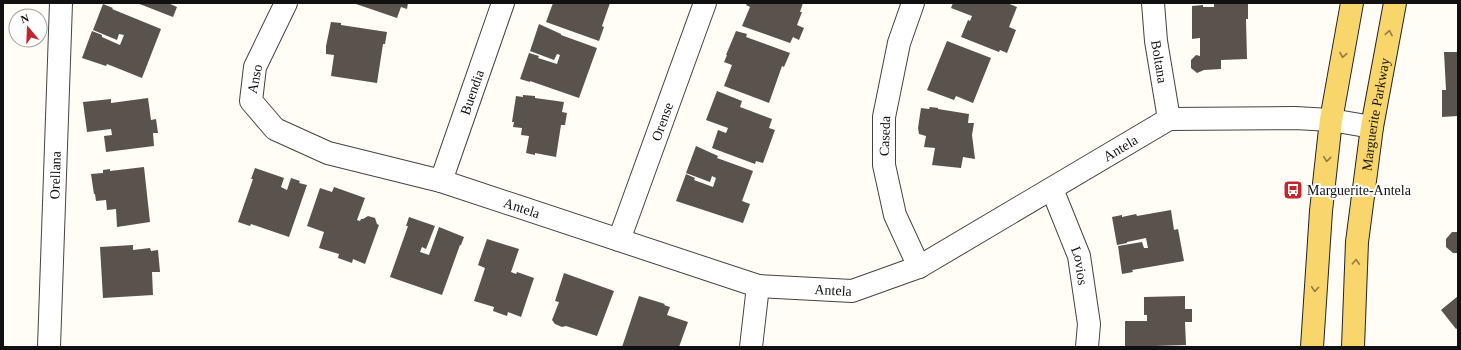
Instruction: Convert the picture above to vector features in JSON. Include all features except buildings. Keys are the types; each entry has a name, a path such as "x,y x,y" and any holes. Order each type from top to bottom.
{"main road":[{"path":"1312,347 1321,211 1331,120 1352,3"},
{"name":"Marguerite Parkway","path":"1353,347 1357,242 1372,127 1395,3"}],"street":[{"name":"Orellana","path":"49,347 61,3"},
{"name":"Anso","path":"275,129 251,101 255,67 286,3"},
{"name":"Buendia","path":"441,181 503,3"},
{"name":"Orense","path":"619,240 705,3"},
{"name":"Caseda","path":"913,3 899,43 884,118 884,165 895,215 919,267"},
{"name":"Boltana","path":"1153,3 1156,42 1169,119"},
{"path":"1169,119 1295,118 1331,120 1372,127"},
{"name":"Antela","path":"275,129 328,153 441,181 758,286 852,291 919,267 1169,119"},
{"name":"Lovios","path":"1052,189 1079,256 1089,324 1087,347"},
{"path":"751,347 758,286"}],"place":[{"name":"Marguerite-Antela","path":"1293,190"}]}
